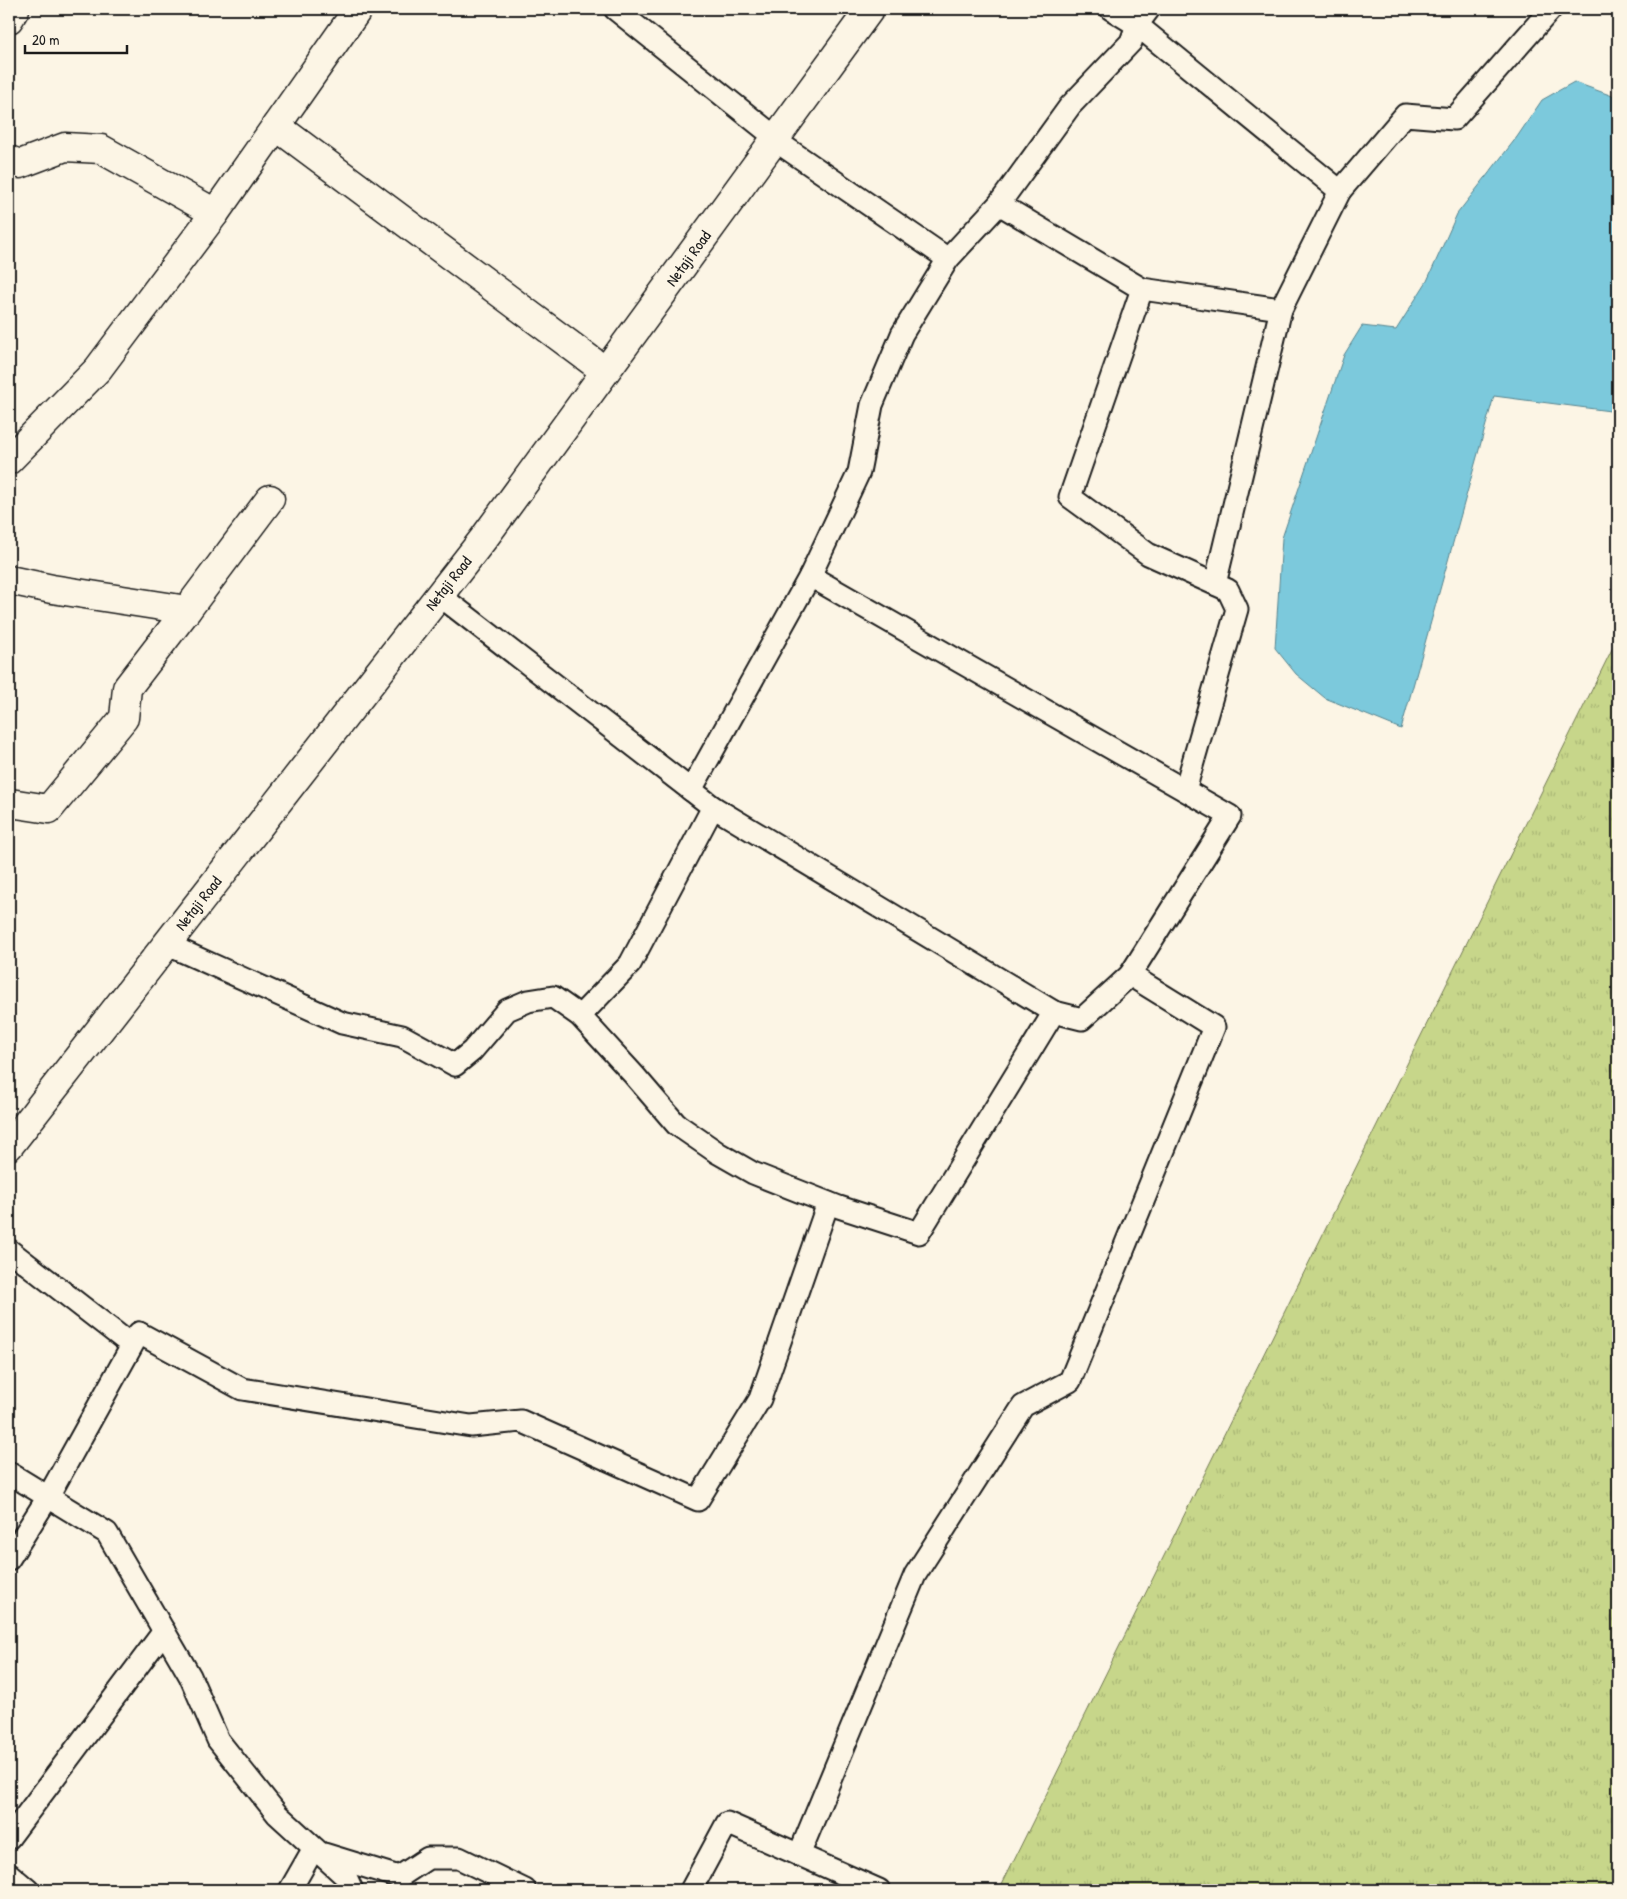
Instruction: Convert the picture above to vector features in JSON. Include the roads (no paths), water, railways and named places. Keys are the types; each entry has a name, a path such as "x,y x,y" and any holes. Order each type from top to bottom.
{"street":[{"path":"9,19 15,9"},
{"path":"9,460 98,369 216,213 358,9"},
{"path":"615,9 776,138 776,141 948,258"},
{"name":"Netaji Road","path":"9,1146 484,538 870,9"},
{"path":"1111,9 1143,17 1340,191"},
{"path":"1215,584 1281,309 1340,191 1405,115 1454,119 1550,9"},
{"path":"691,790 810,576 859,472 872,405 902,334 948,258 998,204 1070,106 1131,42 1143,17"},
{"path":"276,126 605,371"},
{"path":"9,160 20,164 65,147 101,149 216,213"},
{"path":"998,204 1142,289 1281,309"},
{"path":"1142,289 1070,498 1148,554 1228,590 1237,609 1185,790"},
{"path":"9,805 10,803 49,809 124,718 127,688 270,498"},
{"path":"439,595 713,807 1054,1012 1082,1019 1130,975 1230,816 810,576"},
{"path":"9,580 52,589 187,610"},
{"path":"580,1016 630,964 713,807"},
{"path":"166,944 342,1023 402,1036 454,1065 472,1051 506,1010 528,1001 553,997 580,1016 634,1074 676,1124 718,1152 753,1173 828,1203 919,1233 1054,1012"},
{"path":"799,1855 915,1576 1023,1406 1070,1381 1214,1026 1130,975"},
{"path":"139,1333 242,1389 471,1426 521,1421 698,1500 760,1399 828,1203"},
{"path":"9,1250 130,1344 139,1333"},
{"path":"9,1559 48,1497 139,1333"},
{"path":"9,1473 107,1533 190,1676 218,1740 277,1814 346,1877 352,1890"},
{"path":"9,1838 164,1631"},
{"path":"691,1890 727,1823 879,1890"},
{"path":"290,1890 317,1850"},
{"path":"317,1850 399,1877 428,1858 459,1858 525,1890"},
{"path":"9,1874 28,1890"}],"water":[{"path":"1574,82 1618,98 1618,412 1494,396 1401,729 1325,698 1296,674 1275,648 1282,538 1344,355 1362,326 1396,330 1427,281 1457,214 1517,137 1542,100"}]}
